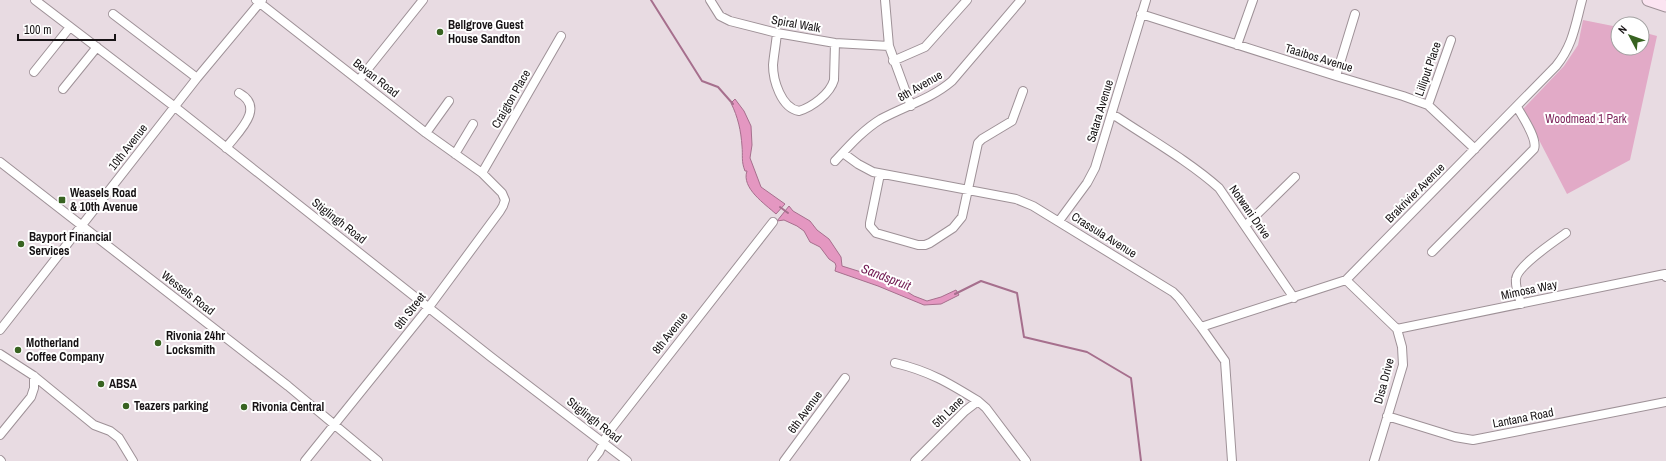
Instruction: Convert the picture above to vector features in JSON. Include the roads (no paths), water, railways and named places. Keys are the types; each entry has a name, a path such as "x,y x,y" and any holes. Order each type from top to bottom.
{"main road":[{"path":"1648,0 1666,6"}],"street":[{"name":"Stiglingh Road","path":"35,0 175,107 627,461"},
{"path":"359,80 423,0"},
{"name":"Spiral Walk","path":"710,0 720,16 725,20 777,33 835,43 889,46"},
{"path":"885,0 889,46 893,61 911,106"},
{"path":"893,61 925,47 967,0"},
{"name":"8th Avenue","path":"836,161 861,133 871,126 942,90 952,81 1021,0"},
{"name":"Satara Avenue","path":"1059,221 1087,183 1095,168 1146,0"},
{"path":"1237,45 1253,0"},
{"name":"Brakrivier Avenue","path":"1202,327 1346,280 1517,108 1567,53 1582,0"},
{"name":"Bevan Road","path":"259,1 426,133 482,174"},
{"name":"10th Avenue","path":"0,330 259,1"},
{"path":"113,14 197,78"},
{"name":"Taaibos Avenue","path":"1141,14 1404,96 1428,105 1475,149"},
{"path":"1336,76 1355,14"},
{"path":"34,72 70,27"},
{"path":"777,33 774,69 779,90 781,97 790,108 798,111 811,105 824,95 832,85 835,43"},
{"name":"Craigton Place","path":"482,174 561,36"},
{"name":"Lilliput Place","path":"1428,105 1451,40"},
{"path":"63,89 97,47"},
{"path":"880,174 870,226 876,233 918,245 930,243 957,224 962,217 978,144 982,139 1012,121 1023,91"},
{"path":"226,148 248,120 251,109 249,102 239,93"},
{"path":"426,133 449,101"},
{"path":"1432,252 1534,149 1534,139 1517,108"},
{"name":"Notwani Drive","path":"1111,115 1117,117 1209,179 1225,196 1294,298"},
{"path":"455,154 473,124"},
{"name":"Crassula Avenue","path":"843,153 858,164 880,174 1016,199 1059,221 1173,292 1202,327 1226,363 1232,461"},
{"name":"Wessels Road","path":"0,162 334,424 378,461"},
{"name":"9th Street","path":"306,461 429,306 503,206 504,200 502,193 482,174"},
{"path":"1245,226 1295,177"},
{"name":"8th Avenue","path":"592,461 608,433 617,421 773,222"},
{"path":"1521,304 1516,278 1519,271 1548,245 1566,233"},
{"name":"Mimosa Way","path":"1397,329 1666,276"},
{"path":"1346,280 1397,329"},
{"name":"Disa Drive","path":"1374,461 1403,365 1402,347 1397,329"},
{"path":"0,354 34,376 94,424 110,431 119,438 133,461"},
{"path":"895,363 928,372 978,401"},
{"path":"0,436 31,397 34,388 34,376"},
{"name":"6th Avenue","path":"784,461 845,378"},
{"name":"5th Lane","path":"916,461 965,411 978,401 986,408 1026,461"},
{"name":"Lantana Road","path":"1387,416 1455,437 1473,440 1666,402"}],"waterway":[{"name":"Sandspruit","path":"651,0 702,81 718,87 733,104"},
{"name":"Sandspruit","path":"780,207 788,213"},
{"name":"Sandspruit","path":"955,294 981,281 1017,293 1024,337 1087,352 1131,378 1141,461"}],"place":[{"name":"Bellgrove Guest House Sandton","path":"440,32"},
{"name":"Weasels Road & 10th Avenue","path":"62,200"},
{"name":"Bayport Financial Services","path":"21,244"},
{"name":"Rivonia 24hr Locksmith","path":"158,343"},
{"name":"Motherland Coffee Company","path":"18,350"},
{"name":"ABSA","path":"101,384"},
{"name":"Teazers parking","path":"126,406"},
{"name":"Rivonia Central","path":"244,407"}],"park label":[{"name":"Woodmead 1 Park","path":"1586,119"}]}
